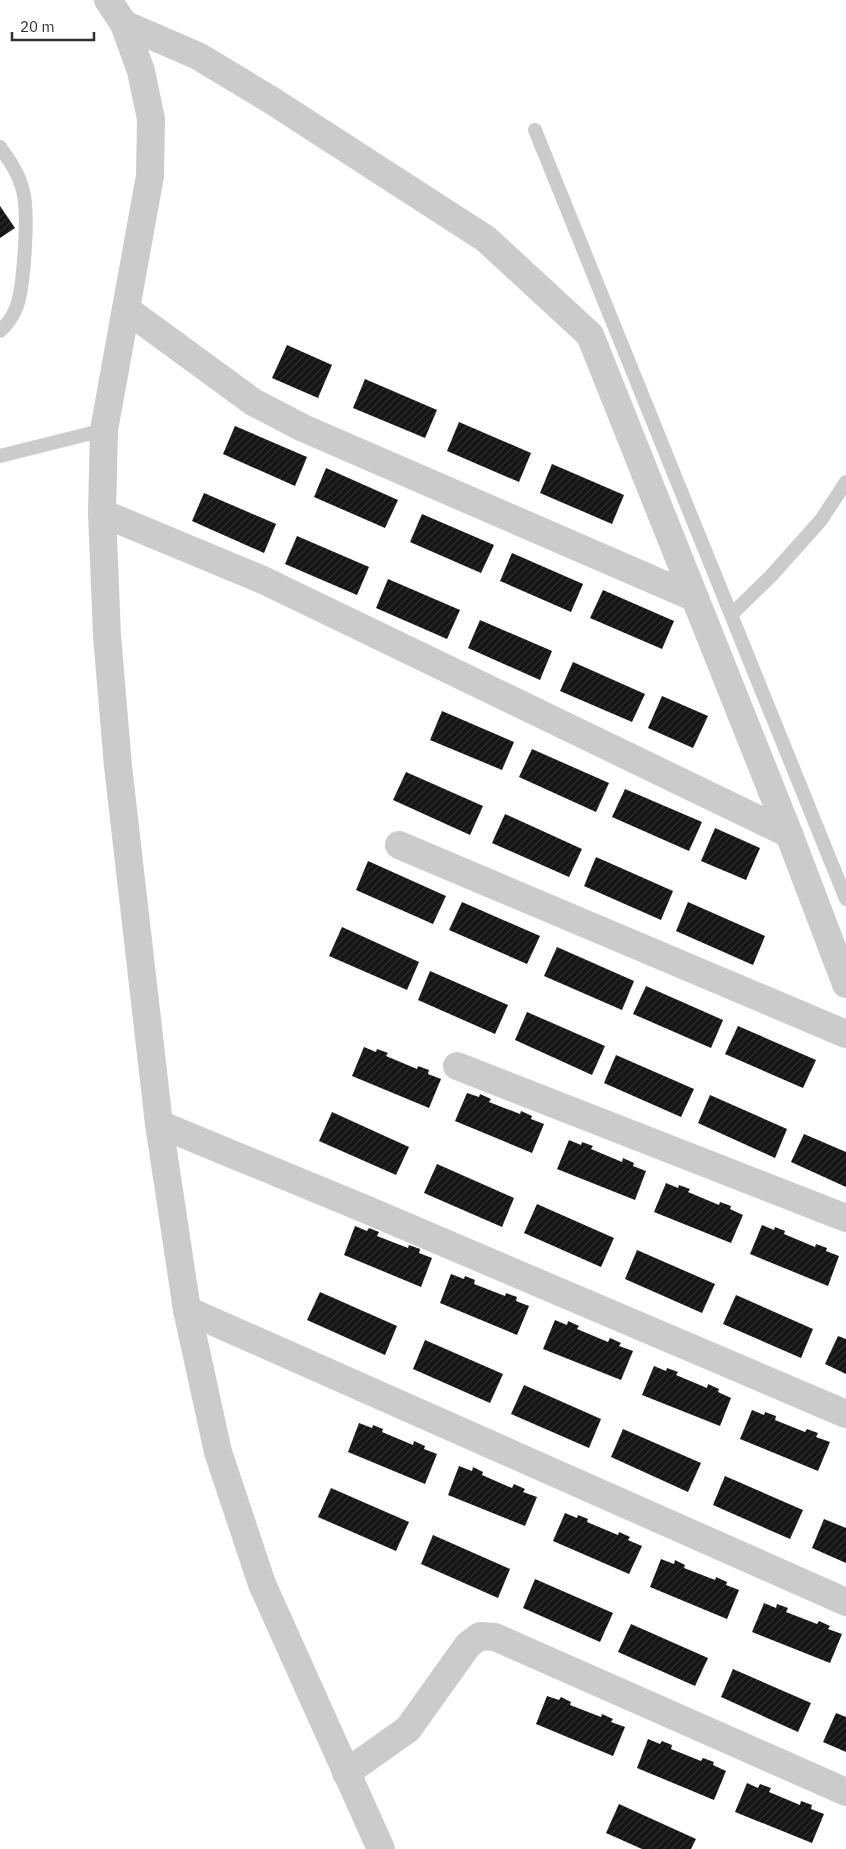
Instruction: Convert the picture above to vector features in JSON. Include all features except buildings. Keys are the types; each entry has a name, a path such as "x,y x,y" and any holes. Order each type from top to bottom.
{"street":[{"path":"108,0 124,24 141,71 151,119 150,176 104,430 102,512 107,636 118,766 159,1124 187,1310 218,1452 262,1584 381,1849"},
{"path":"124,24 198,56 263,95 486,239 590,335 789,834 846,984"},
{"path":"126,308 253,402 303,428 695,598"},
{"path":"102,512 263,580 789,834"},
{"path":"399,845 846,1034"},
{"path":"457,1066 846,1218"},
{"path":"159,1124 365,1209 846,1414"},
{"path":"187,1310 846,1602"},
{"path":"346,1773 408,1729 468,1645 480,1636 495,1637 846,1792"}],"lane":[{"path":"535,130 732,614 839,867 846,899"},
{"path":"0,147 18,172 24,191 26,209 22,278 17,304 12,318 0,331"},
{"path":"0,456 104,430"},
{"path":"732,614 771,576 821,520 846,482"}]}
